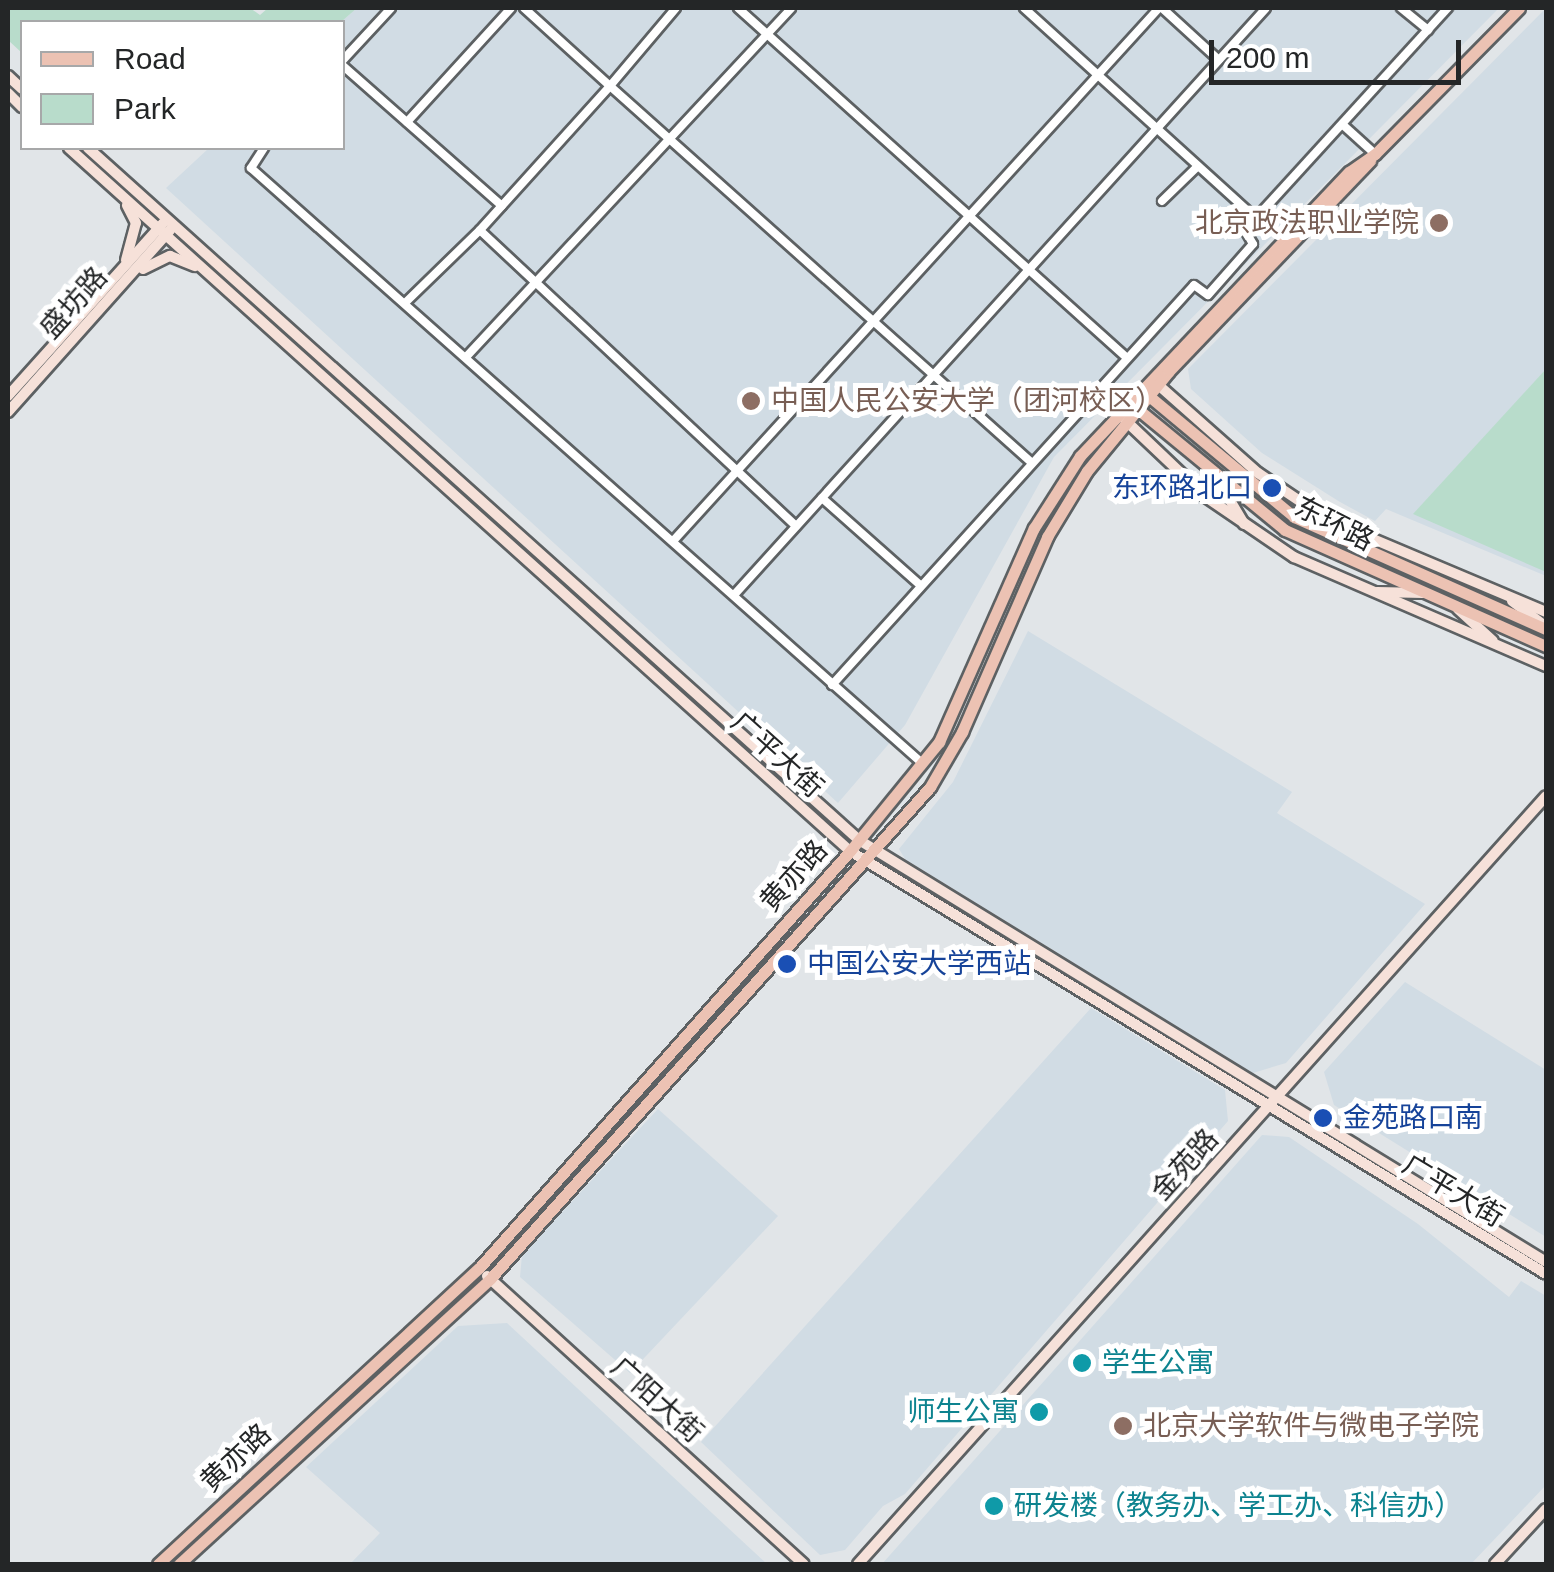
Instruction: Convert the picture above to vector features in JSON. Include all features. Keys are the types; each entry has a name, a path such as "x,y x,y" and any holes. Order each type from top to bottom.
{"main road":[{"name":"黄亦路","path":"158,1564 479,1268 854,846 923,764 954,711 1034,528 1121,417 1357,181 1376,154 1519,8"},
{"name":"东环路","path":"1144,391 1270,501 1334,539 1546,628"},
{"name":"东环路","path":"1132,404 1218,480 1310,544 1546,646"},
{"name":"黄亦路","path":"180,1564 490,1279 876,850 948,760 1047,537 1121,417"}],"street":[{"path":"345,60 391,8"},
{"path":"406,122 511,8"},
{"path":"524,8 1031,462"},
{"path":"407,302 502,206 676,8"},
{"path":"738,8 1127,358"},
{"path":"468,356 668,136 791,8"},
{"path":"1024,8 1256,218"},
{"path":"674,540 1161,8 1219,60"},
{"path":"734,594 1266,8"},
{"path":"1401,8 1428,30"},
{"path":"832,685 919,584 1194,285 1208,295 1253,244 1245,230 1448,8"},
{"path":"345,66 502,206"},
{"path":"1343,125 1376,154"},
{"name":"广平大街","path":"70,150 167,226 210,274 854,846 876,850 1546,1274"},
{"name":"广平大街","path":"90,150 167,226 854,846 865,862 1546,1262"},
{"path":"263,150 251,168 468,356 923,764"},
{"path":"1162,201 1198,166"},
{"path":"112,186 136,223 121,270"},
{"name":"盛坊路","path":"8,396 121,270 167,226"},
{"name":"盛坊路","path":"8,412 167,226"},
{"path":"480,230 532,284 796,526"},
{"path":"108,298 159,258 184,260 210,274"},
{"path":"1154,381 1293,499 1375,539 1546,612"},
{"path":"1121,417 1248,529 1371,592 1546,666"},
{"path":"1218,480 1248,529"},
{"path":"822,498 919,584"},
{"path":"1334,539 1375,539"},
{"path":"1371,592 1423,594"},
{"path":"1501,592 1546,628"},
{"path":"1457,608 1500,646"},
{"name":"金苑路","path":"858,1564 1546,796"},
{"name":"广阳大街","path":"479,1268 804,1564"},
{"path":"1495,1564 1546,1508"}],"shaded area":[{"name":"中国人民公安大学（团河校区）","path":"357,8 1499,8 1054,457 905,725 838,803 166,188 207,150 345,150 343,20"},
{"name":"北京政法职业学院","path":"1546,8 1546,576 1386,509 1375,521 1340,502 1262,453 1191,389 1188,369"},
{"path":"1028,631 1292,792 1277,813 1425,904 1286,1063 1253,1073 905,859 899,849 953,782"},
{"path":"1405,982 1546,1070 1546,1237 1334,1105 1324,1072"},
{"path":"1091,1008 1225,1090 1228,1121 905,1494 883,1506 845,1550 820,1555 701,1442"},
{"path":"658,1109 778,1216 630,1373 520,1277 522,1255"},
{"path":"1262,1135 1289,1137 1418,1224 1509,1297 1521,1281 1546,1296 1546,1485 1471,1564 882,1564"},
{"path":"507,1323 767,1564 350,1564 380,1533 306,1467 458,1326"}],"green space":[{"path":"8,8 250,8 260,15 268,8 357,8 343,20 20,20 20,51 8,40"},
{"path":"1546,369 1546,572 1413,514"}],"place":[{"name":"北京政法职业学院","path":"1439,223"},
{"name":"中国人民公安大学（团河校区）","path":"751,401"},
{"name":"东环路北口","path":"1272,488"},
{"name":"中国公安大学西站","path":"787,964"},
{"name":"金苑路口南","path":"1323,1118"},
{"name":"学生公寓","path":"1082,1363"},
{"name":"师生公寓","path":"1039,1412"},
{"name":"北京大学软件与微电子学院","path":"1123,1426"},
{"name":"研发楼（教务办、学工办、科信办）","path":"994,1506"}]}
